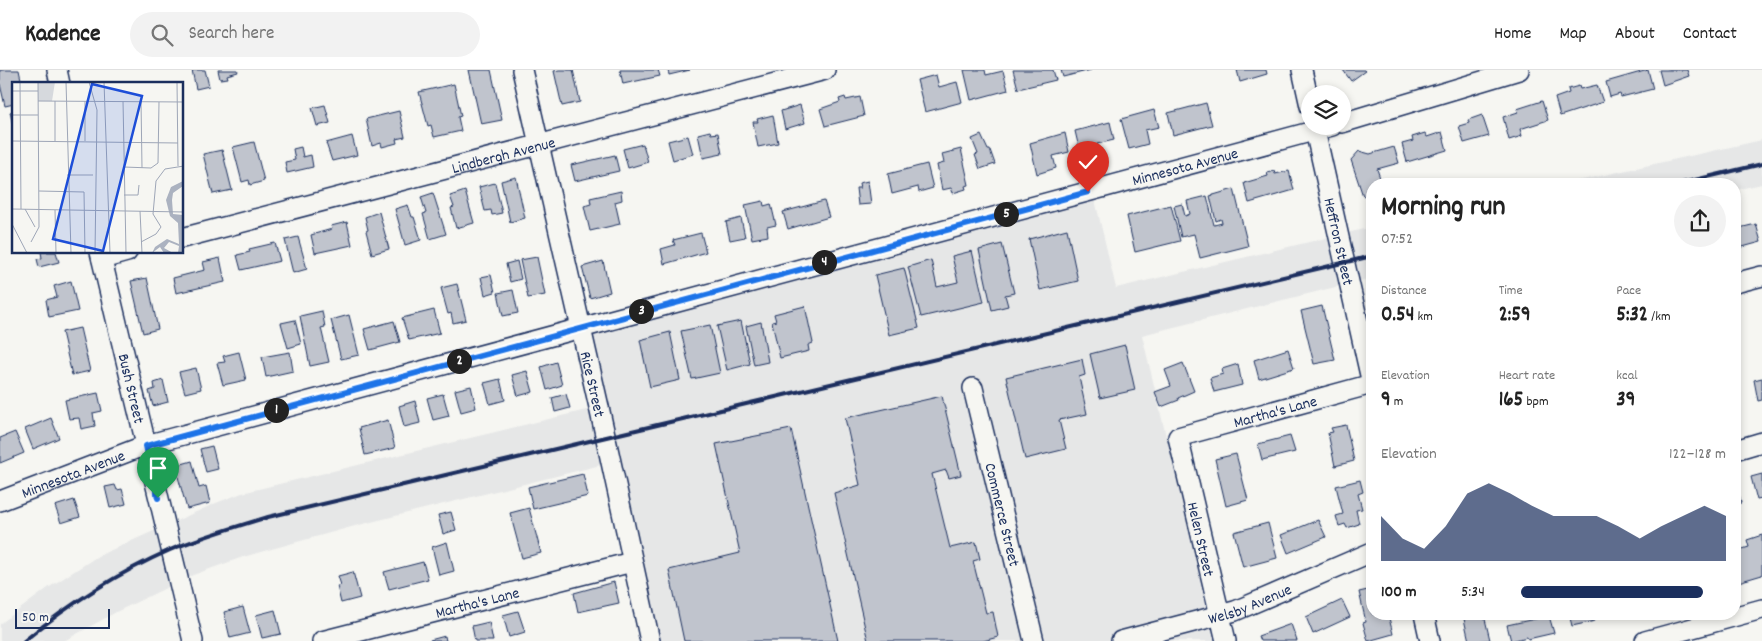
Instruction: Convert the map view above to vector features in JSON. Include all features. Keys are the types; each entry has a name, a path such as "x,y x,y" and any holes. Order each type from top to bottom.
{"street":[{"name":"Rice Street","path":"522,70 650,641"},
{"path":"1302,70 1305,85"},
{"path":"1351,120 1519,70"},
{"name":"Lindbergh Avenue","path":"184,237 813,72"},
{"name":"Minnesota Avenue","path":"0,501 146,446 1301,133"},
{"name":"Heffron Street","path":"1322,135 1366,354"},
{"path":"101,256 114,254"},
{"name":"Bush Street","path":"101,256 193,641"},
{"path":"1741,281 1762,276"},
{"name":"Martha's Lane","path":"1178,437 1366,386"},
{"name":"Commerce Street","path":"973,388 1034,641"},
{"name":"Helen Street","path":"1178,437 1226,641"},
{"path":"1741,448 1762,442"},
{"name":"Welsby Avenue","path":"1121,641 1220,615 1258,602 1366,555"},
{"name":"Martha's Lane","path":"322,641 632,562"},
{"path":"1741,615 1762,609"},
{"path":"1425,620 1430,641"},
{"path":"1646,641 1722,620"}],"shaded area":[{"path":"1762,140 1762,184 1741,189 1741,178 1591,178"},
{"path":"1095,200 1116,288 1366,228 1366,279 1142,335 1166,436 1173,434 1220,641 659,641 617,461 355,526 243,557 193,575 118,611 64,641 0,641 0,624 48,588 98,556 216,503 242,493 599,407 593,336 736,292"}],"building":[{"path":"0,70 19,70 22,82 12,82 12,104 5,106 0,84"},
{"path":"192,70 205,70 209,86 196,89"},
{"path":"218,70 237,70 238,72 227,75 228,78 220,79"},
{"path":"469,70 491,70 502,120 481,124"},
{"path":"573,70 580,102 562,106 554,71"},
{"path":"620,70 658,70 660,76 623,84"},
{"path":"668,70 690,70 669,75"},
{"path":"964,70 985,70 986,75 1003,71 1008,90 971,100"},
{"path":"1013,70 1053,70 1056,80 1018,89"},
{"path":"1061,70 1091,70 1063,77"},
{"path":"1237,70 1266,70 1267,74 1240,82"},
{"path":"1343,70 1364,70 1365,71 1351,81"},
{"path":"1648,70 1653,89 1621,97 1620,94 1610,97 1606,82"},
{"path":"1659,70 1687,70 1689,76 1663,85"},
{"path":"936,75 939,87 957,82 962,102 925,112 917,80"},
{"path":"454,84 461,116 458,117 461,131 434,137 431,125 428,126 419,92"},
{"path":"1597,85 1603,102 1560,116 1555,98 1569,93 1568,89 1579,86 1580,89"},
{"path":"845,97 846,100 860,97 864,116 825,126 820,109 840,102 839,99"},
{"path":"1542,101 1548,120 1520,129 1522,136 1509,140 1503,117 1518,112 1517,109"},
{"path":"1206,103 1212,125 1173,135 1168,113"},
{"path":"325,105 330,123 317,126 312,108"},
{"path":"800,105 805,123 785,129 781,111"},
{"path":"1154,110 1159,127 1145,130 1148,144 1129,149 1121,119"},
{"path":"399,111 405,137 396,139 397,143 382,147 381,143 372,146 366,119"},
{"path":"773,115 778,143 758,147 753,122 758,122 757,119"},
{"path":"1482,115 1489,136 1464,143 1459,126 1469,123 1468,120"},
{"path":"1110,122 1114,140 1097,144 1100,156 1082,161 1075,131"},
{"path":"710,131 711,134 718,133 722,154 703,158 698,134"},
{"path":"1442,132 1447,150 1407,162 1402,144 1413,141 1412,137 1425,133 1427,137"},
{"path":"1065,133 1069,152 1053,156 1056,168 1037,174 1030,143"},
{"path":"981,135 988,150 990,150 995,164 980,169 975,155 978,154 972,139"},
{"path":"352,136 357,155 332,161 326,143"},
{"path":"688,136 693,154 673,160 668,141"},
{"path":"254,142 264,181 250,185 249,180 242,182 233,147"},
{"path":"643,144 648,162 628,168 623,149"},
{"path":"301,147 303,157 311,155 313,167 287,173 285,162 295,160 293,149"},
{"path":"1394,147 1399,163 1377,169 1380,178 1366,178 1366,195 1363,196 1351,160 1359,151 1370,154"},
{"path":"961,149 969,185 965,186 966,189 953,193 951,188 942,190 937,165 944,163 942,154"},
{"path":"222,150 232,190 213,194 203,154"},
{"path":"615,155 619,171 575,181 571,165"},
{"path":"927,164 933,188 919,192 918,187 892,194 888,174"},
{"path":"1274,171 1275,174 1289,171 1294,190 1249,203 1244,183 1268,176 1267,173"},
{"path":"516,177 525,218 510,222 501,181"},
{"path":"868,181 871,204 858,205 856,188 860,188 859,183"},
{"path":"495,183 502,213 492,215 491,210 485,211 479,187"},
{"path":"1234,189 1248,246 1200,258 1194,234 1181,237 1174,206 1182,204 1185,216 1190,214 1187,201 1207,196 1214,225 1222,223 1221,219 1216,221 1210,196"},
{"path":"465,191 474,223 456,228 451,208 454,207 450,196"},
{"path":"621,191 622,200 615,202 620,224 590,231 584,206 591,204 590,198"},
{"path":"433,193 446,234 430,239 423,214 426,213 421,197"},
{"path":"763,201 764,206 771,204 776,225 767,227 768,236 752,239 745,205"},
{"path":"824,201 829,217 788,229 783,212"},
{"path":"408,205 421,240 405,245 395,209"},
{"path":"1171,205 1180,241 1135,252 1127,216"},
{"path":"379,212 389,249 372,254 366,231 368,230 365,217"},
{"path":"741,218 745,237 730,240 726,222"},
{"path":"347,222 352,245 315,253 311,235 332,229 331,226"},
{"path":"1756,224 1761,242 1741,247 1741,228"},
{"path":"1067,229 1078,281 1040,290 1029,239"},
{"path":"701,233 706,252 664,264 661,249 675,245 673,240"},
{"path":"298,237 307,269 293,273 285,240"},
{"path":"275,243 280,261 241,270 237,255 250,252 249,249"},
{"path":"1002,244 1014,293 1005,295 1008,306 992,310 979,250"},
{"path":"972,251 984,302 921,317 908,267 931,260 937,287 958,282 952,256"},
{"path":"41,254 57,254 59,262 39,267 37,259 42,258"},
{"path":"537,257 545,295 528,298 520,260"},
{"path":"220,258 225,282 176,293 173,278 205,270 203,262"},
{"path":"517,261 521,279 510,282 506,264"},
{"path":"603,261 610,292 590,298 582,267"},
{"path":"904,268 919,328 889,335 875,275"},
{"path":"491,275 495,292 485,295 481,277"},
{"path":"147,278 158,329 143,333 131,281"},
{"path":"71,281 78,311 49,317 46,300 57,297 54,286"},
{"path":"457,284 466,320 453,323 451,313 448,314 441,288"},
{"path":"513,290 518,313 503,316 498,293"},
{"path":"805,306 813,343 808,345 809,351 780,358 772,322 776,321 774,314"},
{"path":"1322,306 1335,360 1314,364 1301,311"},
{"path":"434,310 440,333 409,340 402,318"},
{"path":"322,311 325,327 321,328 329,362 310,366 300,316"},
{"path":"349,315 359,355 341,359 331,320"},
{"path":"295,320 301,344 288,348 281,323"},
{"path":"394,321 400,342 370,350 364,329"},
{"path":"741,321 750,364 727,370 717,326"},
{"path":"761,322 768,362 754,365 746,326"},
{"path":"710,325 720,373 692,379 681,331"},
{"path":"80,328 90,371 72,375 62,332"},
{"path":"670,332 680,380 650,387 640,340"},
{"path":"1125,345 1135,390 1100,398 1090,354"},
{"path":"1288,349 1294,368 1259,379 1254,360"},
{"path":"239,352 246,380 223,385 217,363 225,362 223,356"},
{"path":"290,352 293,371 266,377 262,357"},
{"path":"1082,359 1085,375 1079,377 1087,414 1059,420 1066,449 1025,459 1006,377"},
{"path":"556,362 562,385 547,390 541,367"},
{"path":"1183,363 1194,391 1178,398 1179,400 1161,407 1155,392 1171,386 1165,370"},
{"path":"1238,364 1242,385 1214,392 1210,378 1223,374 1222,369"},
{"path":"196,368 201,389 185,393 179,372"},
{"path":"527,371 533,392 518,396 512,375"},
{"path":"1762,378 1762,400 1758,401 1754,380"},
{"path":"500,379 505,400 490,404 484,383"},
{"path":"163,380 168,402 153,406 149,391 155,389 154,383"},
{"path":"471,386 476,408 461,412 455,390"},
{"path":"98,393 102,411 93,413 95,426 81,429 79,418 69,419 65,400"},
{"path":"443,394 449,416 433,420 427,398"},
{"path":"566,394 570,408 555,412 552,398"},
{"path":"942,396 961,475 949,478 946,470 932,474 950,548 976,542 980,559 973,561 986,613 993,612 998,637 983,641 868,641 834,493 860,485 845,418"},
{"path":"415,401 420,423 404,427 399,406"},
{"path":"51,418 59,438 33,449 25,429"},
{"path":"388,420 395,448 365,455 359,428"},
{"path":"1346,425 1354,461 1335,466 1328,433 1333,432 1331,428"},
{"path":"791,429 838,641 684,641 669,570 740,553 716,444"},
{"path":"15,432 24,453 0,463 0,438"},
{"path":"1290,436 1295,452 1262,460 1258,444"},
{"path":"212,446 218,469 206,472 200,449"},
{"path":"1236,454 1248,500 1226,506 1215,459"},
{"path":"192,461 199,488 206,486 210,503 187,509 175,466"},
{"path":"583,474 588,496 533,509 528,487"},
{"path":"1762,474 1762,499 1757,500 1751,477"},
{"path":"1360,480 1363,492 1358,494 1362,509 1356,510 1359,524 1347,528 1345,524 1339,526 1336,516 1343,514 1336,486"},
{"path":"115,485 117,490 122,489 126,504 110,508 105,487"},
{"path":"74,500 80,517 61,523 55,506"},
{"path":"529,508 541,553 522,558 510,513"},
{"path":"451,512 456,530 443,534 438,515"},
{"path":"1318,520 1326,537 1288,553 1281,535"},
{"path":"1268,523 1277,558 1243,567 1234,532"},
{"path":"1762,535 1762,575 1741,581 1741,549 1749,547 1747,540"},
{"path":"447,542 454,571 439,575 432,547"},
{"path":"423,562 428,579 389,589 384,572"},
{"path":"353,572 360,598 341,603 337,586 341,585 338,576"},
{"path":"614,582 619,603 578,612 574,593"},
{"path":"1366,590 1366,620 1390,620 1393,634 1368,641 1363,623 1366,622 1359,592"},
{"path":"1342,600 1350,617 1313,634 1306,617"},
{"path":"243,607 250,633 230,638 224,612"},
{"path":"275,610 281,634 262,638 256,615"},
{"path":"518,611 525,632 509,637 503,615"},
{"path":"1464,620 1485,620 1490,640 1469,641"},
{"path":"1530,620 1550,620 1554,633 1511,641 1507,625"},
{"path":"1570,620 1595,621 1572,626"},
{"path":"489,622 493,641 475,641 472,626"},
{"path":"1291,624 1297,641 1260,641 1258,636"},
{"path":"445,636 446,641 430,641 430,640"}],"railway":[{"path":"1703,178 1762,164"},
{"path":"24,641 58,615 131,569 170,550 218,532 268,517 1366,257"}],"route":[{"path":"158,498 146,446 1088,192"}]}
